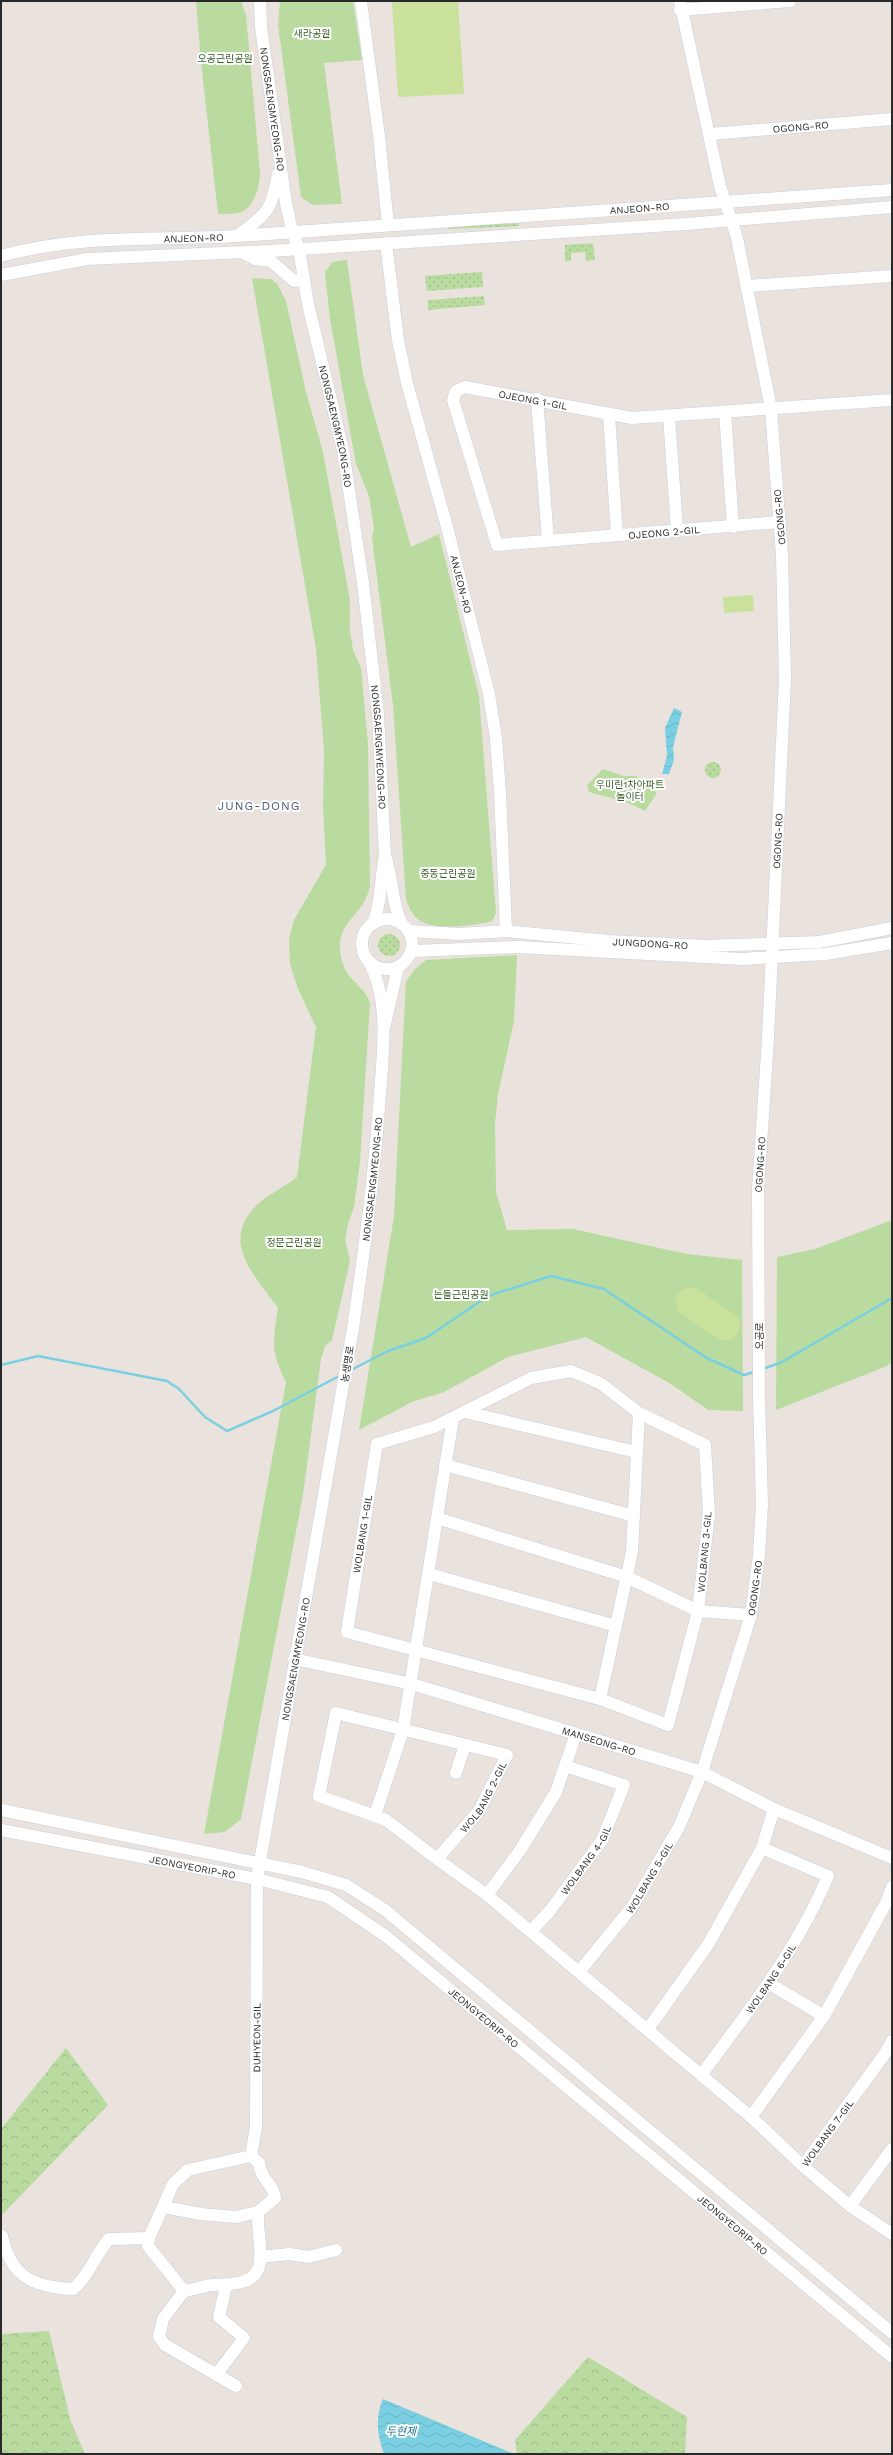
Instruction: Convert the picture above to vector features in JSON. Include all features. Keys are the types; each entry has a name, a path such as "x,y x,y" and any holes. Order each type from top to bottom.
{"street":[{"name":"NONGSAENGMYEONG-RO","path":"260,1 261,27 280,164 292,231 299,248 304,280 343,450 364,583 377,706 385,856"},
{"path":"361,1 380,136 388,225"},
{"name":"OGONG-RO","path":"759,1274 758,1189 772,958 785,679 779,522 771,409 748,286 732,218 720,186 710,134 680,5 790,1"},
{"name":"OGONG-RO","path":"710,134 892,119"},
{"path":"237,236 268,211 274,200 280,164"},
{"name":"ANJEON-RO","path":"1,256 53,245 96,241 237,236 892,190"},
{"name":"ANJEON-RO","path":"1,274 87,259 240,252 686,224 732,218 892,207"},
{"name":"ANJEON-RO","path":"386,243 398,340 407,383 447,527 489,694 496,738 500,792 506,931"},
{"path":"240,252 255,259 271,261 294,281 304,280"},
{"path":"748,286 892,276"},
{"name":"OJEONG 1-GIL","path":"497,545 453,400 456,391 465,387 537,399 608,415 632,418 771,409"},
{"path":"537,399 548,540"},
{"path":"771,409 892,400"},
{"path":"725,412 733,527"},
{"path":"608,415 617,536"},
{"path":"669,416 677,530"},
{"name":"OJEONG 2-GIL","path":"497,545 677,530 733,527 779,522"},
{"path":"384,1029 375,973 364,953 363,941 378,910 382,889 381,872 385,856"},
{"path":"368,960 382,969 398,967 409,958 412,951 406,928 393,901 391,872 385,856"},
{"path":"372,924 380,920 394,920 406,928"},
{"name":"JUNGDONG-RO","path":"406,928 459,934 506,931 647,944 704,946 819,942 892,928"},
{"name":"JUNGDONG-RO","path":"412,951 524,948 670,957 772,958 825,954 892,943"},
{"path":"384,1029 391,1005 398,967"},
{"name":"NONGSAENGMYEONG-RO","path":"353,1328 376,1149 384,1029"},
{"name":"오공로","path":"759,1274 759,1398"},
{"name":"농생명로","path":"341,1400 353,1328"},
{"name":"WOLBANG 1-GIL","path":"513,1676 347,1632 377,1444 434,1427 531,1378 571,1372"},
{"name":"WOLBANG 3-GIL","path":"513,1676 600,1699 668,1725 698,1611 709,1514 705,1445 639,1413 600,1383 571,1372"},
{"name":"OGONG-RO","path":"702,1772 751,1615 759,1555 762,1505 759,1398"},
{"name":"NONGSAENGMYEONG-RO","path":"256,1918 259,1861 341,1400"},
{"path":"465,1412 636,1452"},
{"path":"600,1699 632,1552 639,1413"},
{"path":"375,1815 403,1730 412,1684 453,1418"},
{"path":"446,1465 634,1516"},
{"path":"437,1518 627,1577 698,1611 751,1615"},
{"path":"429,1574 616,1626"},
{"name":"MANSEONG-RO","path":"294,1660 412,1684 702,1772 774,1809 892,1858"},
{"name":"WOLBANG 2-GIL","path":"336,1713 465,1745 507,1756 479,1811 436,1859 386,1820 319,1796 336,1713"},
{"path":"487,1894 519,1852 556,1792 576,1734"},
{"path":"456,1773 465,1745"},
{"name":"WOLBANG 4-GIL","path":"531,1931 549,1912 602,1840 624,1785 565,1766"},
{"name":"WOLBANG 5-GIL","path":"579,1972 632,1907 679,1827 702,1772"},
{"path":"648,2029 709,1944 762,1848 774,1809"},
{"name":"JEONGYEORIP-RO","path":"1,1810 259,1861 346,1885 385,1910 892,2333"},
{"name":"JEONGYEORIP-RO","path":"1,1830 257,1879 328,1897 387,1937 891,2354"},
{"name":"WOLBANG 6-GIL","path":"701,2075 770,1984 820,1894 828,1876 762,1848"},
{"path":"436,1859 487,1894 701,2075"},
{"path":"751,2117 824,2016 890,1902 892,1887"},
{"name":"DUHYEON-GIL","path":"251,2156 256,2127 256,1918"},
{"path":"770,1984 824,2016"},
{"name":"WOLBANG 7-GIL","path":"701,2075 751,2117 803,2166 888,2058 892,2041"},
{"path":"850,2206 892,2149"},
{"path":"164,2206 201,2214 236,2217 258,2212 274,2198 274,2189 261,2175 259,2163 251,2156 188,2170 173,2184 148,2238 148,2246 184,2291"},
{"path":"803,2166 850,2206 892,2234"},
{"path":"236,2386 165,2345 159,2337 163,2319 184,2291 210,2286 239,2284 250,2279 259,2269 260,2257 258,2212"},
{"path":"2,2236 5,2249 14,2266 24,2277 35,2283 54,2288 73,2290 82,2282 100,2249 109,2239 148,2238"},
{"path":"260,2257 288,2254 309,2257 336,2250"},
{"path":"216,2375 244,2338 220,2317 226,2286"}],"green space":[{"name":"오공근린공원","path":"196,1 241,1 246,15 260,173 259,184 255,197 244,211 238,213 218,214 201,62"},
{"name":"새라공원","path":"280,1 353,1 362,60 324,63 342,204 313,205 301,197 278,25"},
{"path":"392,1 458,1 464,94 398,97"},
{"path":"519,223 519,226 448,229 449,226"},
{"path":"593,243 595,260 586,261 585,252 571,253 571,261 565,261 565,245"},
{"name":"중동근린공원","path":"347,260 363,375 411,547 439,534 479,696 496,913 492,921 485,923 465,926 434,926 419,920 414,916 406,899 393,705 372,537 374,528 369,496 356,464 330,319 325,272 332,262"},
{"path":"482,272 483,287 427,291 425,276"},
{"name":"정문근린공원","path":"252,278 271,279 278,285 286,301 306,392 323,452 350,600 350,631 353,650 361,668 368,744 370,887 366,898 343,932 340,942 341,954 345,969 366,994 370,1004 360,1162 354,1207 345,1239 350,1261 332,1340 325,1346 321,1359 303,1495 241,1819 225,1832 204,1834 286,1382 277,1362 274,1346 278,1308 251,1271 241,1246 241,1232 246,1219 257,1205 266,1197 297,1177 316,1027 298,989 290,964 289,939 294,920 326,865 323,806 324,751 316,649"},
{"path":"484,296 485,305 428,310 428,300"},
{"path":"753,595 754,611 724,613 723,597"},
{"path":"710,762 716,762 721,767 719,776 716,778 710,778 705,773 705,767"},
{"name":"우미린1차아파트 놀이터","path":"603,769 624,776 636,776 657,793 645,811 626,802 589,792 587,785"},
{"path":"389,934 397,937 400,945 397,953 389,956 381,953 378,945 381,937"},
{"name":"는들근린공원","path":"517,955 514,1021 498,1094 495,1123 496,1192 507,1230 573,1229 687,1254 742,1260 743,1411 708,1410 671,1384 586,1337 508,1357 444,1392 412,1402 359,1430 394,1216 406,981 415,969 426,960"},
{"path":"892,1220 892,1362 887,1366 776,1410 777,1257 815,1249"},
{"path":"689,1287 698,1289 739,1318 740,1322 738,1331 734,1338 730,1340 721,1339 699,1326 678,1310 675,1297 681,1290"},
{"path":"66,2048 108,2105 1,2216 1,2129"},
{"path":"49,2331 71,2422 85,2454 1,2454 1,2334"},
{"path":"588,2357 687,2417 685,2454 517,2454 515,2440"}],"water":[{"path":"674,708 682,712 673,747 674,760 669,774 662,774 667,756 665,728"},
{"name":"두현제","path":"383,2399 513,2454 384,2454 378,2433 378,2419 380,2406"}],"waterway":[{"path":"349,1371 388,1351 426,1338 488,1296 551,1276 604,1289 705,1357 744,1375 754,1372"},
{"path":"763,1369 782,1362 892,1298"},
{"path":"1,1365 38,1356 167,1381 179,1389 205,1417 227,1431 273,1411 341,1375"}],"district":[{"name":"JUNG-DONG","path":"259,806"}]}
